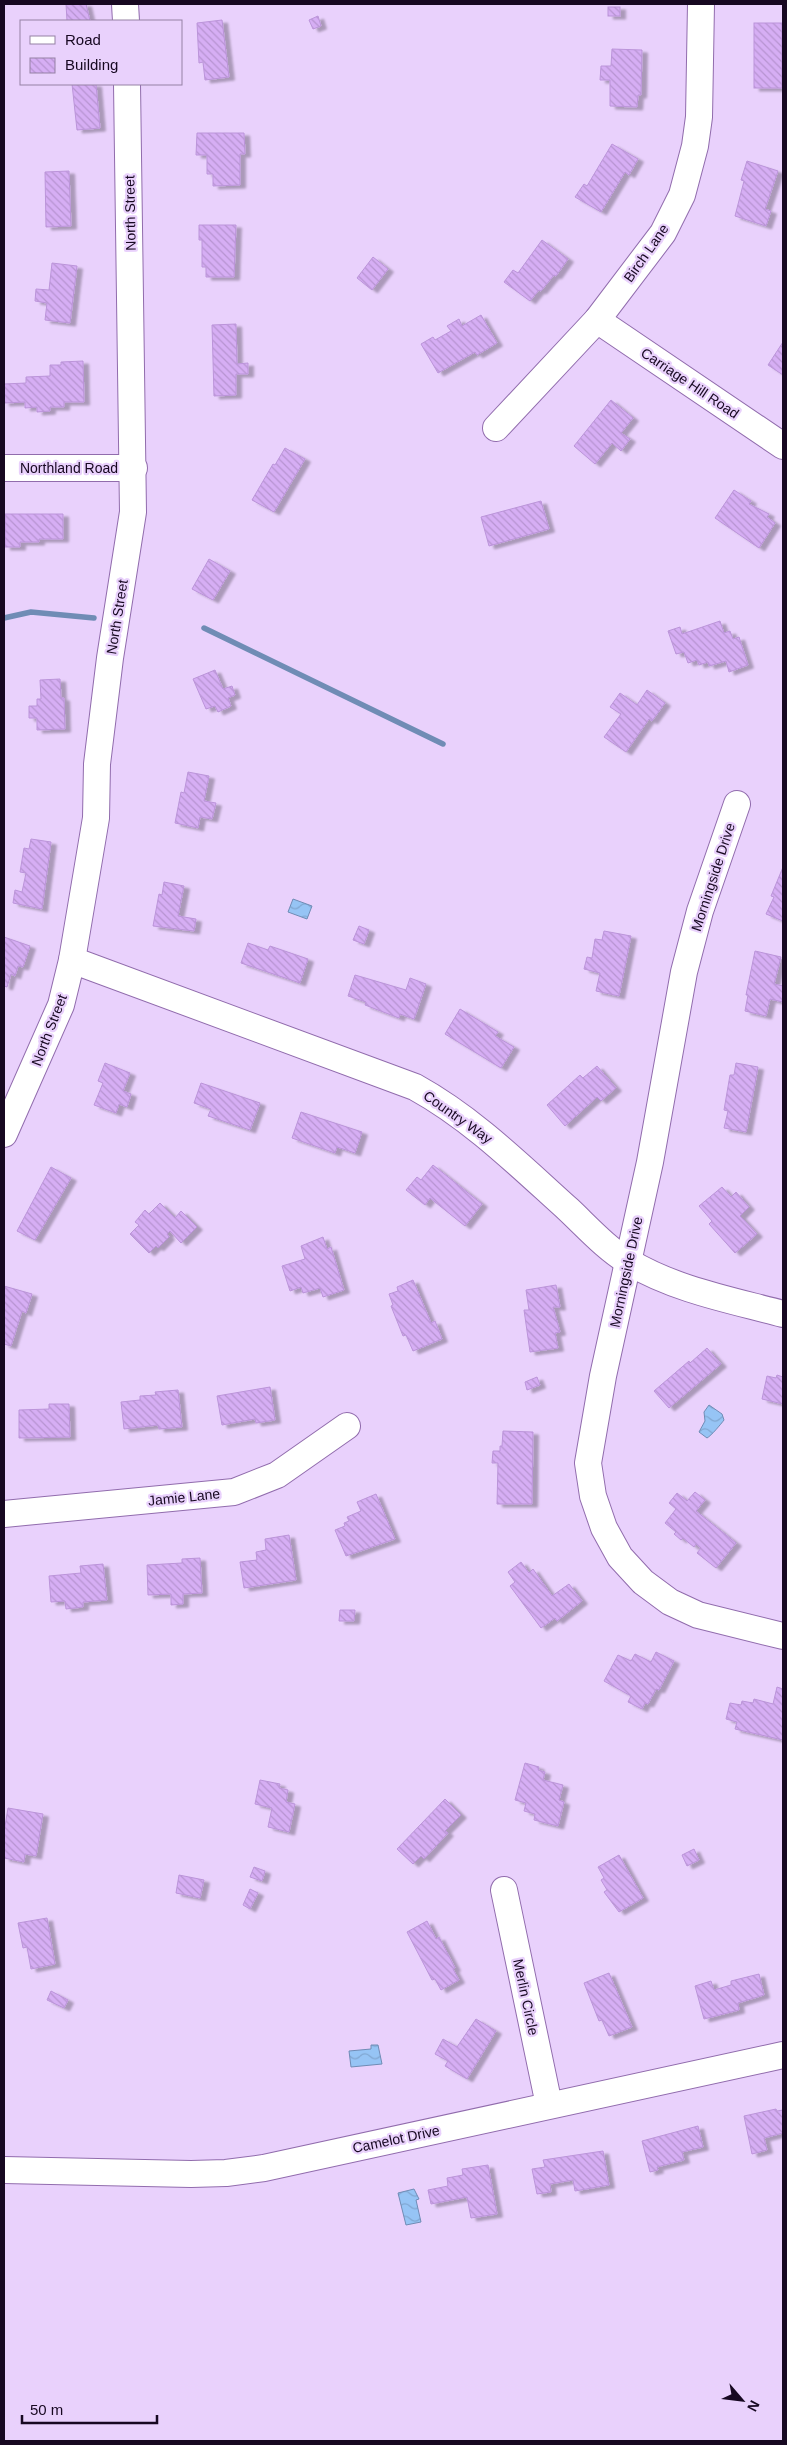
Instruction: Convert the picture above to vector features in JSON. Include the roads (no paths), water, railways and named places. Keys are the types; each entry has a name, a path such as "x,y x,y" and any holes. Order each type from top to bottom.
{"street":[{"path":"125,4 126,20"},
{"name":"Birch Lane","path":"496,428 597,320 663,233 682,195 695,146 699,117 701,4"},
{"name":"North Street","path":"4,1134 61,1005 72,960 96,818 97,764 112,648 133,512 134,468 127,85"},
{"name":"Carriage Hill Road","path":"597,320 783,446"},
{"name":"Northland Road","path":"4,468 134,468"},
{"name":"Morningside Drive","path":"737,804 700,911 684,972 650,1162 603,1376 588,1463 593,1496 600,1520 611,1543 631,1570 670,1602 701,1616 783,1636"},
{"name":"Country Way","path":"72,960 421,1090 488,1137 601,1240 628,1262 684,1288 783,1314"},
{"name":"Jamie Lane","path":"4,1514 234,1492 277,1475 347,1426"},
{"name":"Merlin Circle","path":"504,1890 549,2105"},
{"name":"Camelot Drive","path":"4,2170 226,2173 264,2168 783,2055"}],"water":[{"path":"293,899 312,906 307,919 288,912"},
{"path":"709,1405 722,1414 724,1420 707,1438 699,1432 705,1421 704,1412"},
{"path":"371,2045 378,2045 382,2064 351,2067 349,2051 371,2049"},
{"path":"414,2189 419,2199 416,2200 421,2222 406,2225 398,2193"}],"waterway":[{"path":"4,618 31,612 94,618"},
{"path":"204,628 443,744"}]}
